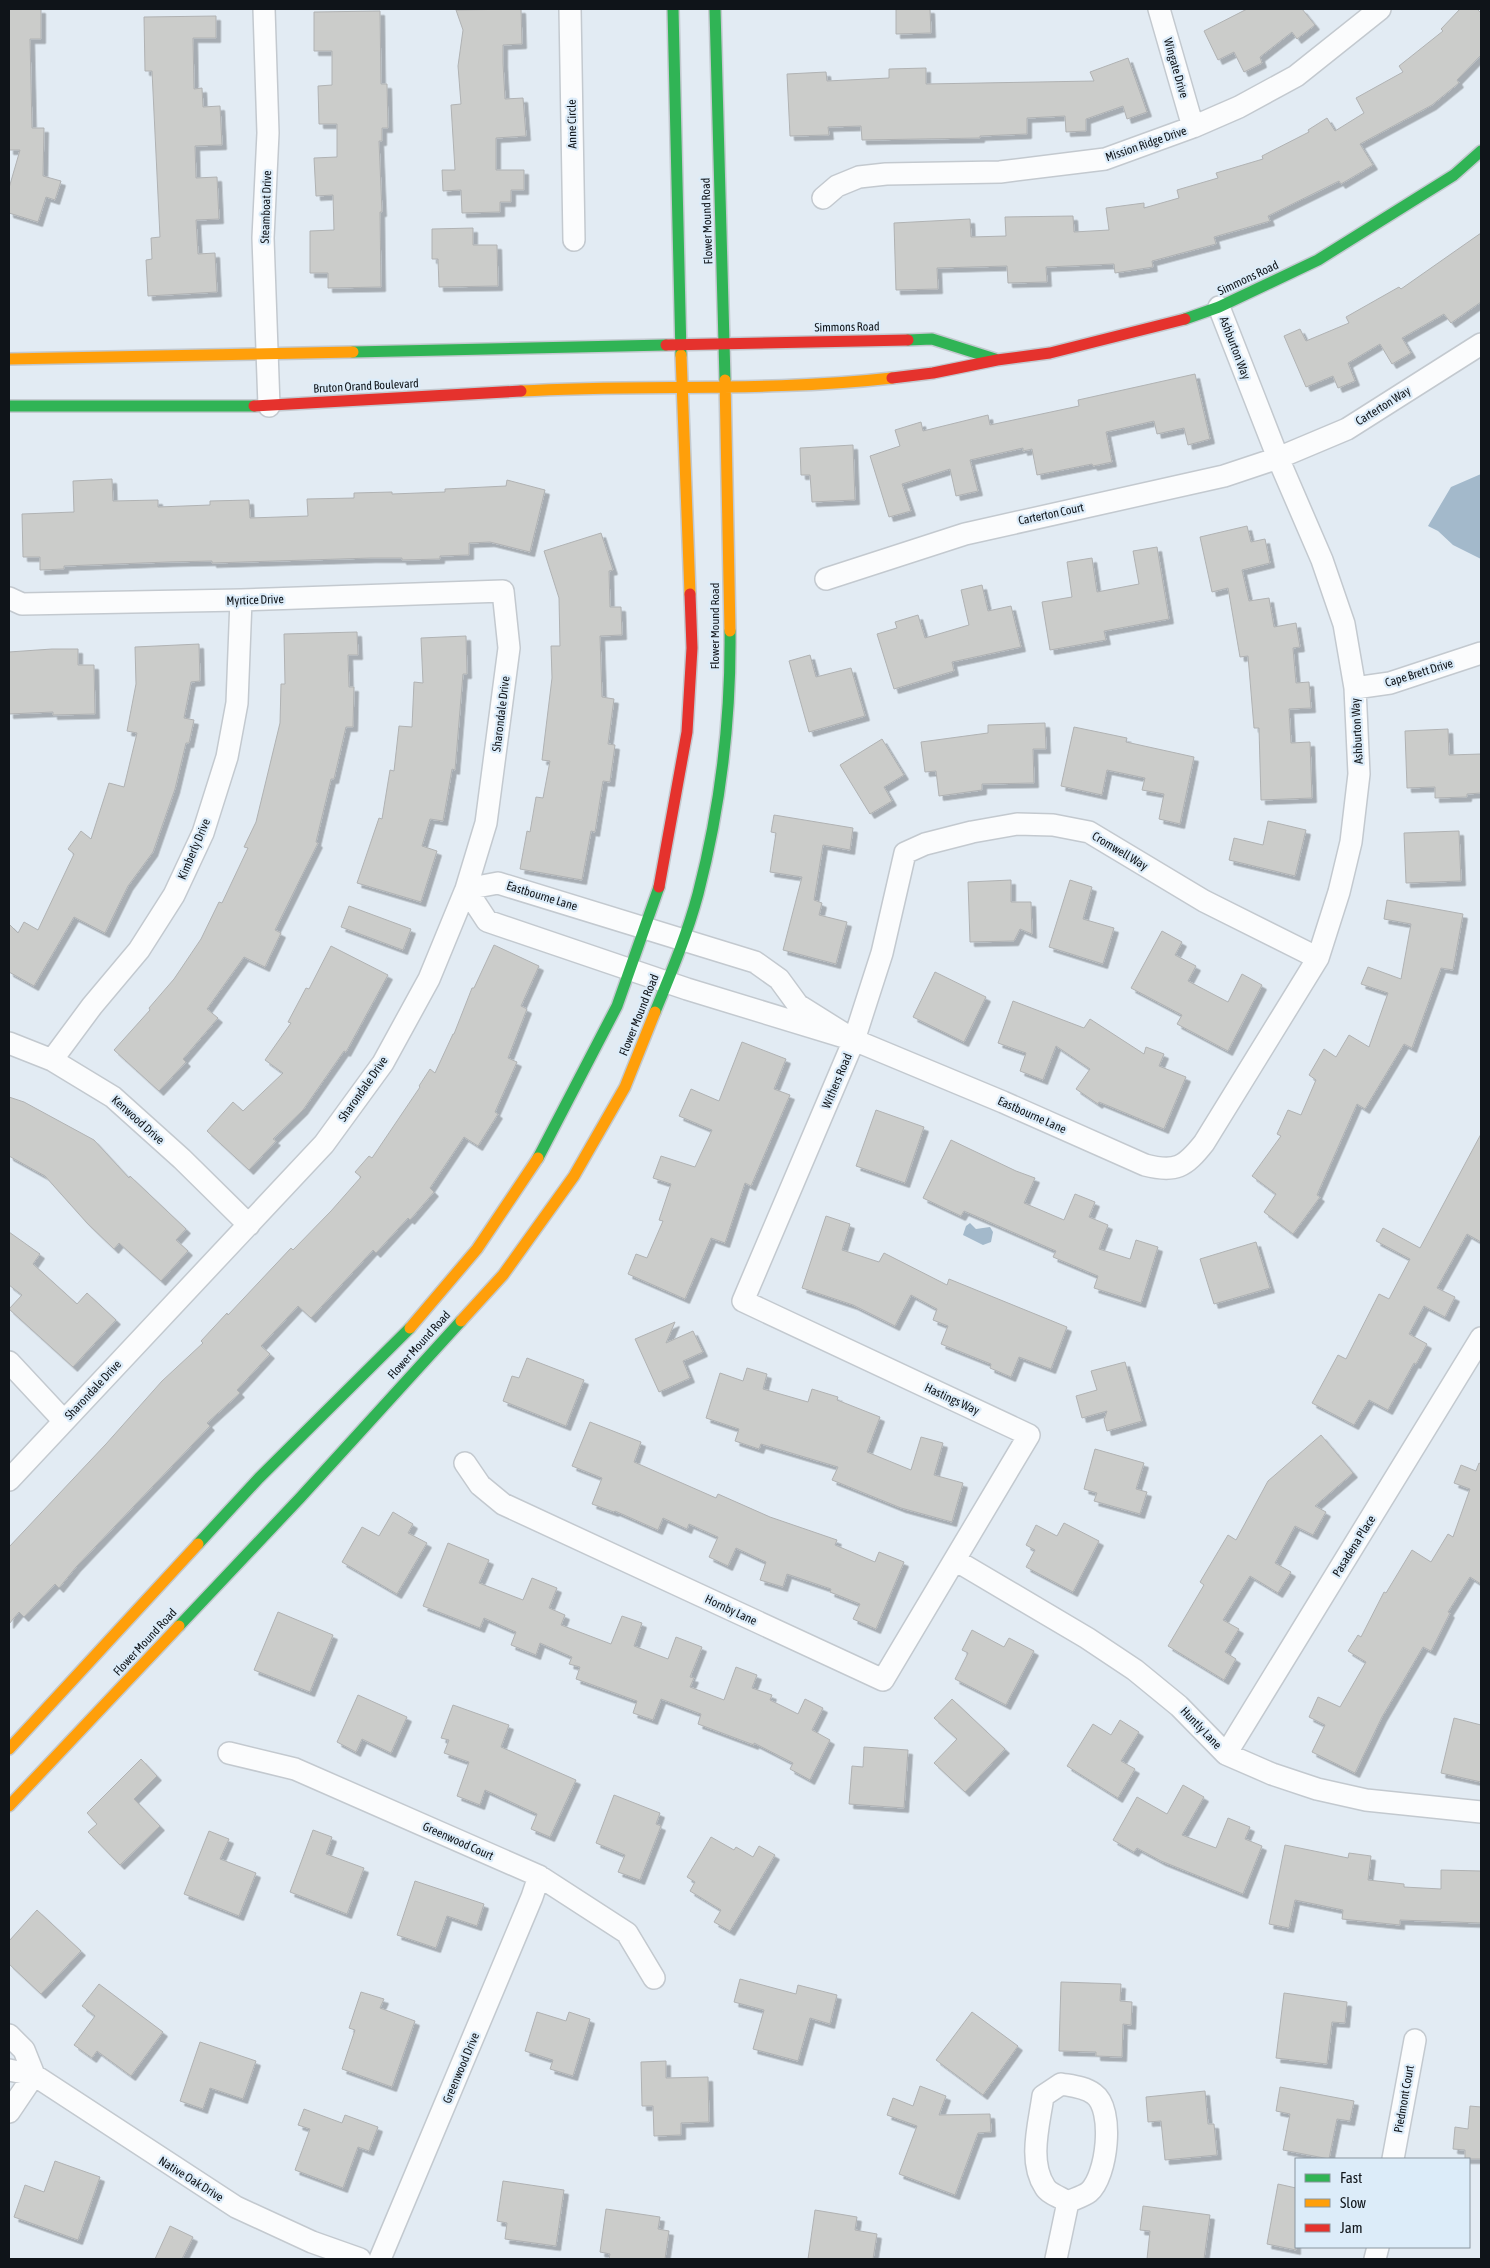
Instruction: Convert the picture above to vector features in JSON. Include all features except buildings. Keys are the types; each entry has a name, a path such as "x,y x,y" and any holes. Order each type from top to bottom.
{"main road":[{"name":"Flower Mound Road","path":"9,1749 259,1478 400,1340 477,1248 546,1145 617,1006 657,896 676,804 687,723 692,648 681,386 673,9"},
{"name":"Flower Mound Road","path":"9,1806 300,1498 502,1275 574,1176 621,1095 684,940 698,894 716,810 726,729 730,641 726,385 715,9"},
{"name":"Simmons Road","path":"726,385 838,384 933,373 996,360 1050,353 1177,322 1219,307 1333,251 1454,175 1481,150"},
{"name":"Simmons Road","path":"725,343 932,339 996,360"},
{"path":"9,359 725,343"},
{"name":"Bruton Orand Boulevard","path":"9,406 269,406 587,388 726,385"}],"street":[{"name":"Steamboat Drive","path":"264,9 268,133 263,238 269,406"},
{"name":"Anne Circle","path":"570,9 574,240"},
{"name":"Wingate Drive","path":"1159,9 1193,127"},
{"name":"Mission Ridge Drive","path":"824,198 838,186 859,176 1000,172 1105,159 1193,127 1239,107 1296,76 1380,9"},
{"name":"Ashburton Way","path":"1204,1143 1318,958 1339,892 1351,842 1359,774 1355,688 1344,624 1322,560 1278,458 1219,307"},
{"name":"Carterton Way","path":"1278,458 1347,429 1481,344"},
{"name":"Carterton Court","path":"826,579 965,534 1224,476 1278,458"},
{"name":"Myrtice Drive","path":"9,598 22,604 241,600 503,591"},
{"name":"Sharondale Drive","path":"9,1480 324,1144 383,1064 428,979 466,889 486,823 509,648 503,591"},
{"name":"Kimberly Drive","path":"52,1060 92,1006 139,950 174,895 203,832 227,757 237,703 241,600"},
{"name":"Cape Brett Drive","path":"1355,688 1390,683 1481,652"},
{"name":"Cromwell Way","path":"905,853 925,844 972,832 1017,824 1053,825 1089,832 1204,901 1318,958"},
{"name":"Withers Road","path":"743,1301 854,1040 882,953 905,853"},
{"name":"Eastbourne Lane","path":"854,1040 798,1005 779,979 755,962 498,883 466,889 488,921 667,982 854,1040 1003,1102 1145,1165 1161,1169 1176,1169 1192,1159 1204,1143"},
{"name":"Kenwood Drive","path":"9,1043 52,1060 113,1097 182,1159 249,1225"},
{"name":"Hastings Way","path":"743,1301 1029,1435 955,1560"},
{"name":"Pasadena Place","path":"1226,1754 1481,1338"},
{"path":"9,1362 64,1422"},
{"name":"Hornby Lane","path":"465,1463 480,1485 503,1504 883,1680 955,1560"},
{"name":"Huntly Lane","path":"955,1560 1087,1638 1135,1670 1179,1706 1226,1754 1272,1774 1349,1797 1481,1812"},
{"name":"Greenwood Court","path":"229,1753 295,1769 539,1876 627,1932 654,1978"},
{"name":"Greenwood Drive","path":"380,2259 532,1897 539,1876"},
{"path":"9,2035 24,2050 34,2075 9,2112"},
{"name":"Piedmont Court","path":"1393,2158 1415,2040"},
{"name":"Native Oak Drive","path":"9,2070 34,2075 236,2207 312,2242 360,2259"},
{"path":"1061,2084 1079,2087 1096,2094 1103,2107 1108,2125 1100,2175 1089,2192 1068,2202 1046,2189 1039,2173 1035,2152 1043,2096 1061,2084"},
{"path":"1056,2259 1068,2202"}],"water":[{"path":"1481,474 1481,559 1453,545 1438,531 1428,526 1451,487"},
{"path":"970,1223 976,1229 990,1227 993,1232 991,1242 983,1245 963,1235 966,1226"}],"traffic: fast":[{"path":"673,9 681,355"},
{"path":"715,9 725,380"},
{"path":"1185,319 1219,307 1318,260 1454,175 1481,151"},
{"path":"908,340 932,339 995,359"},
{"path":"353,352 666,345"},
{"path":"9,406 254,406"},
{"path":"655,1012 694,909 706,862 723,764 729,697 730,631"},
{"path":"538,1158 617,1006 659,887"},
{"path":"179,1626 300,1498 461,1321"},
{"path":"198,1544 259,1478 410,1328"}],"traffic: slow":[{"path":"9,359 353,352"},
{"path":"681,355 690,594"},
{"path":"521,391 799,385 892,378"},
{"path":"725,380 730,631"},
{"path":"461,1321 503,1275 574,1176 625,1087 655,1012"},
{"path":"410,1328 477,1249 538,1158"},
{"path":"9,1749 198,1544"},
{"path":"9,1806 179,1626"}],"traffic: jam":[{"path":"892,378 1050,353 1185,319"},
{"path":"666,345 908,340"},
{"path":"254,406 521,391"},
{"path":"659,887 687,732 692,648 690,594"}]}
